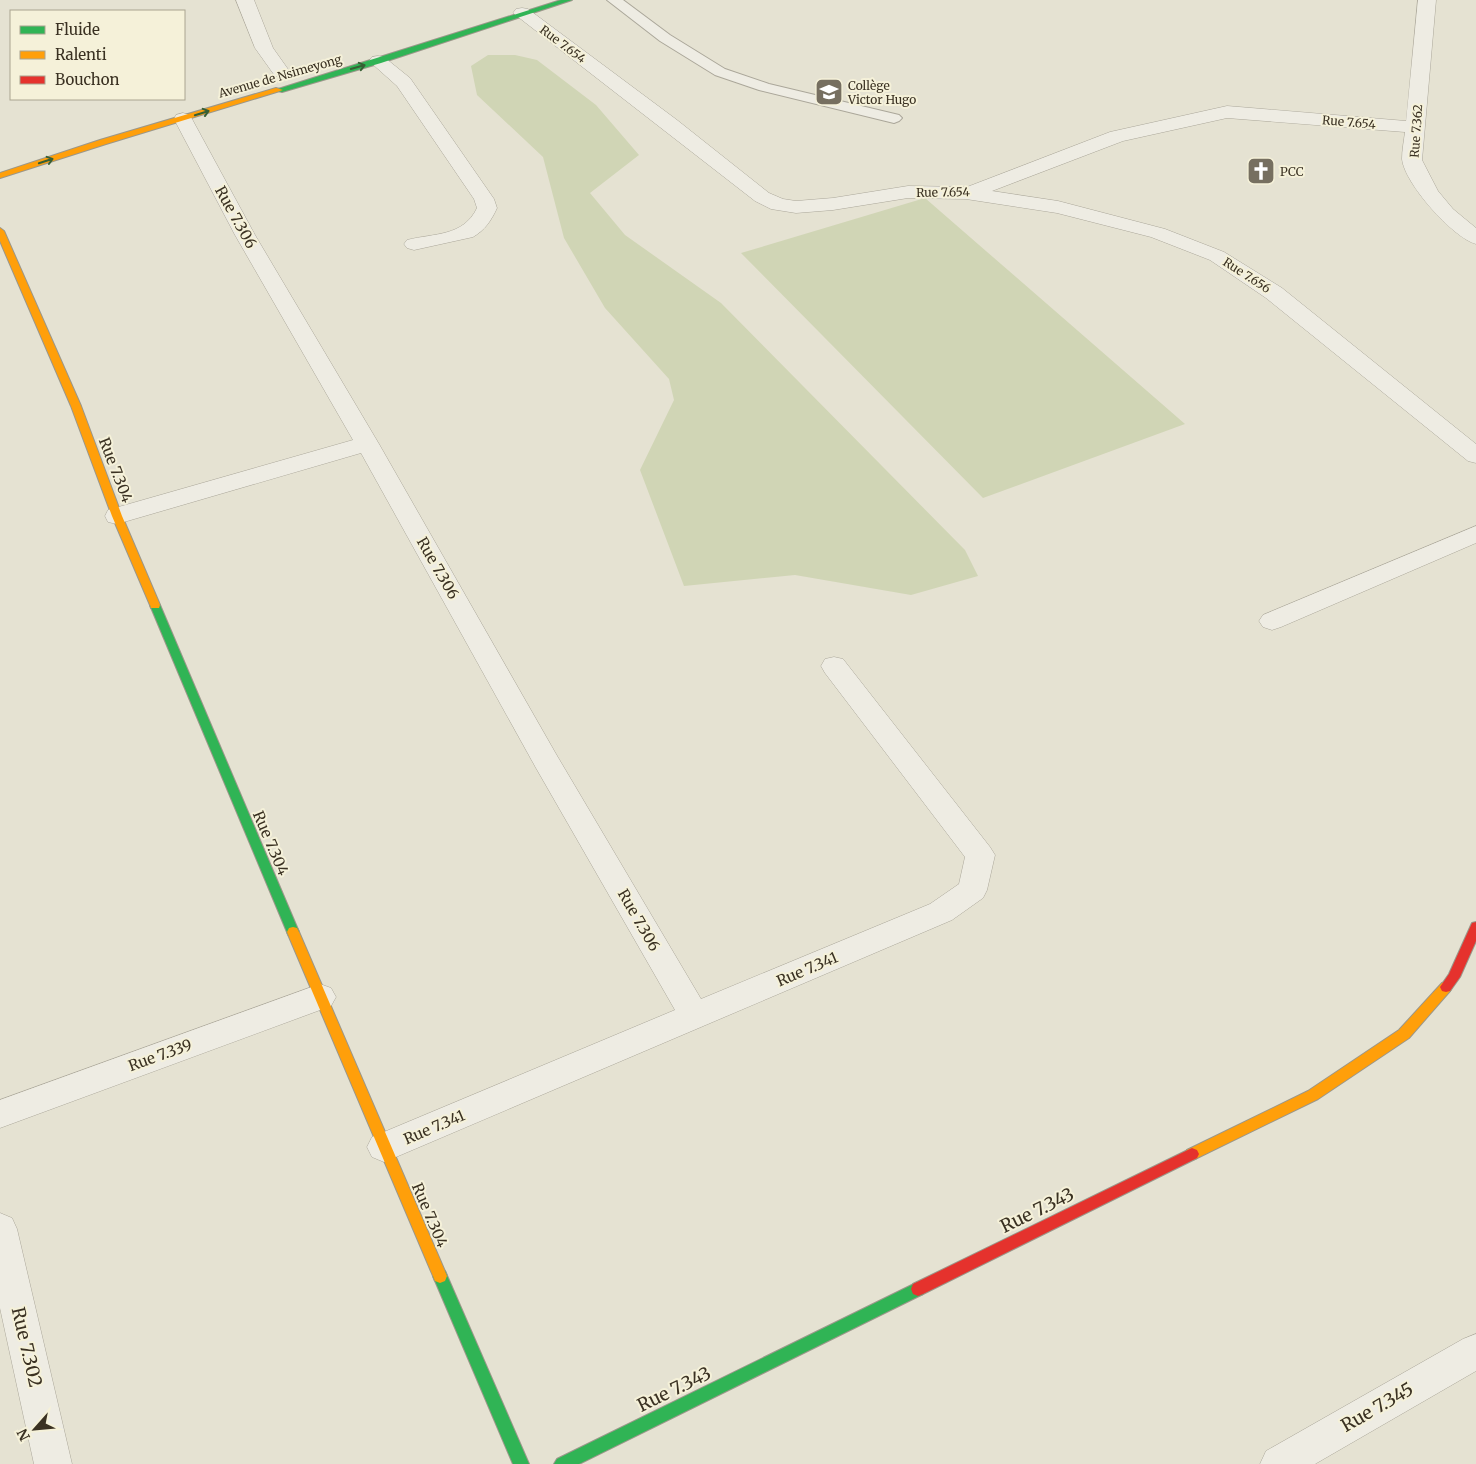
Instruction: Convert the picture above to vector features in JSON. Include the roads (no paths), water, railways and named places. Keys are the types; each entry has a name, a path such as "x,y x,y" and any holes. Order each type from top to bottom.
{"street":[{"path":"245,0 264,48 281,72"},
{"name":"Avenue de Nsimeyong","path":"0,176 378,61 522,13 568,0"},
{"name":"Rue 7.362","path":"1427,0 1412,160 1427,191 1451,220 1476,238"},
{"name":"Rue 7.654","path":"522,13 762,196 778,205 796,207 833,204 908,192 969,193 1117,136 1227,112 1415,127"},
{"path":"378,61 404,82 418,100 484,199 487,208 484,219 477,228 467,234 414,244"},
{"name":"Rue 7.306","path":"183,119 245,234 367,444 546,761 695,1017"},
{"name":"Rue 7.656","path":"969,193 1058,207 1158,233 1217,256 1274,293 1476,456"},
{"path":"1451,220 1476,213"},
{"name":"Rue 7.304","path":"0,231 76,406 117,516 320,997 521,1464"},
{"path":"117,516 367,444"},
{"path":"1272,621 1476,534"},
{"name":"Rue 7.341","path":"384,1147 941,912 972,890 980,855 834,666"},
{"name":"Rue 7.343","path":"562,1464 1313,1095 1404,1034 1454,977 1476,927"},
{"name":"Rue 7.339","path":"0,1114 320,997"},
{"name":"Rue 7.302","path":"0,1229 53,1464"},
{"name":"Rue 7.345","path":"1279,1464 1476,1351"}],"lane":[{"path":"614,0 665,38 720,72 764,87 894,118"}],"place":[{"name":"Collège Victor Hugo","path":"829,92"},
{"name":"PCC","path":"1261,171"}]}
